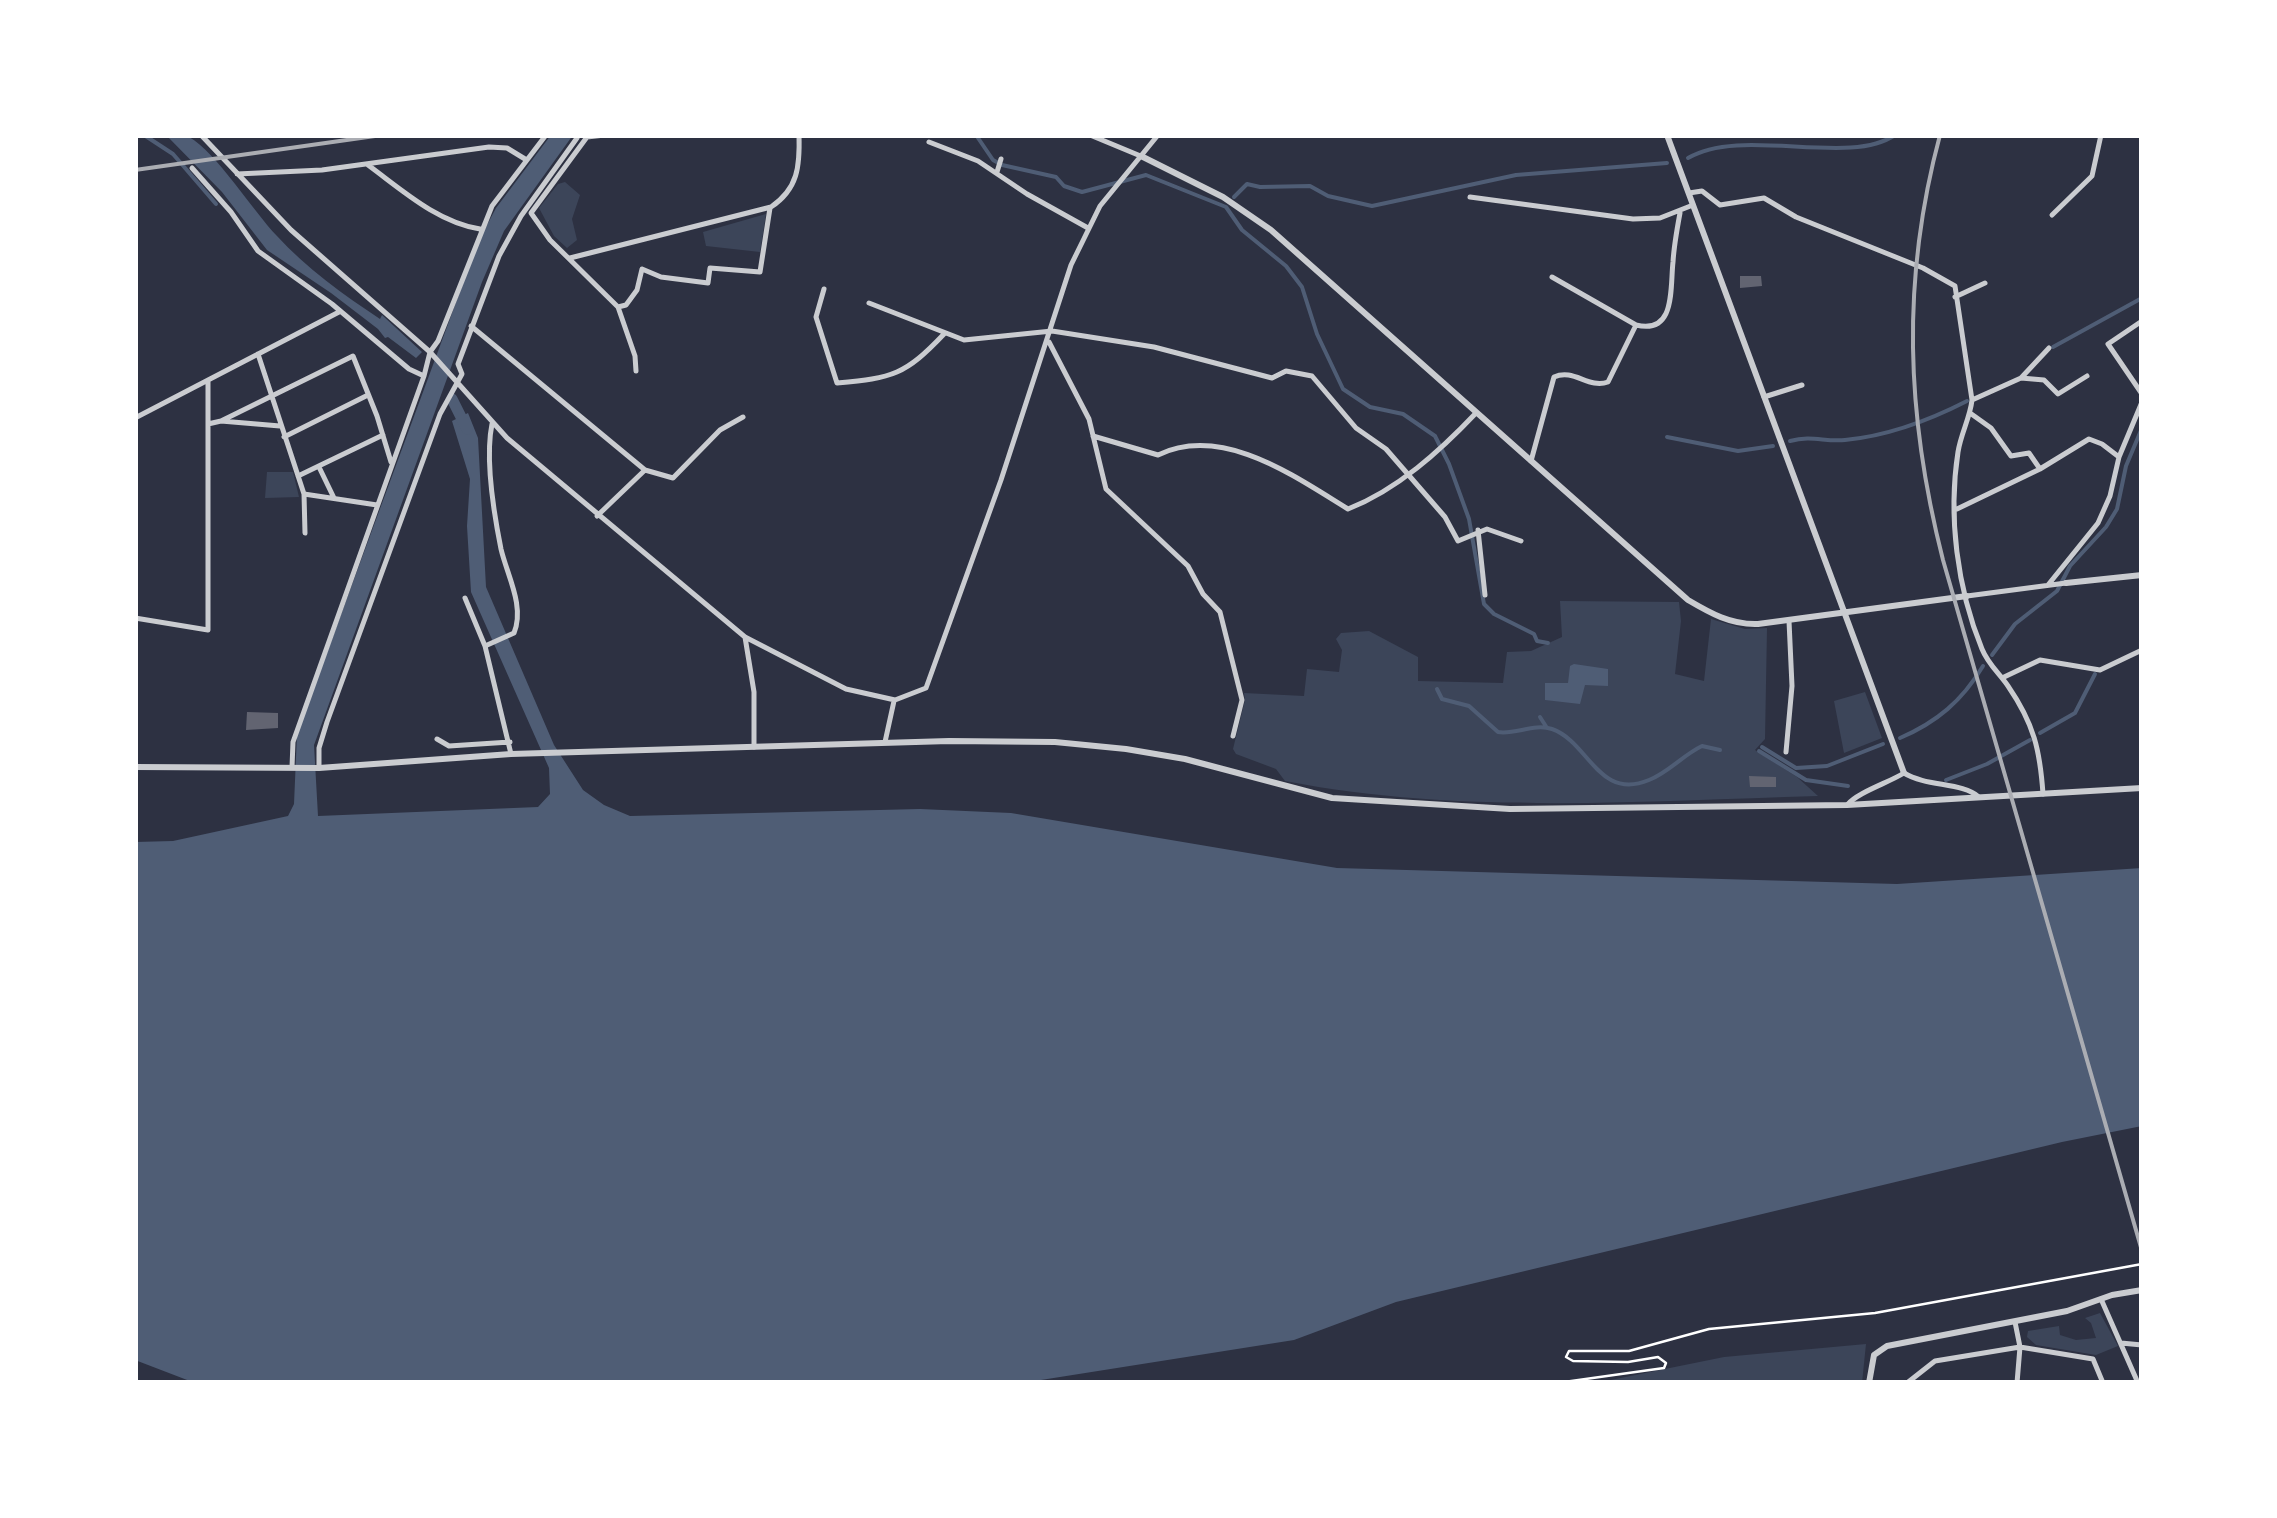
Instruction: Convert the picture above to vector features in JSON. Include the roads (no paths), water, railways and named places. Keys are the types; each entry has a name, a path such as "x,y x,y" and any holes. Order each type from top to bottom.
{"street":[{"path":"201,135 291,230 432,354 492,424 596,516 745,638 830,682 895,700 926,688 1052,331 1071,266 1088,228 1100,206 1158,135"},
{"path":"293,768 293,742 376,505 480,229 492,206 546,135"},
{"path":"605,135 588,137 531,213 550,240 618,307 636,356 636,371"},
{"path":"570,258 770,207 793,186 800,162 798,135"},
{"path":"1090,135 1223,198 1270,230 1688,600 1711,614 1746,624 1788,621 2142,575"},
{"path":"1667,135 1904,772 1919,781 1971,790 1979,797"},
{"path":"2052,215 2092,176 2100,135"},
{"path":"317,768 327,722 440,414 462,374 458,364 498,256 521,216 577,138"},
{"path":"928,142 999,166 1027,194 1088,228"},
{"path":"238,174 368,164 489,147 507,148 526,160"},
{"path":"368,164 422,205 458,226 480,229"},
{"path":"192,168 231,212 258,251 424,376"},
{"path":"1689,193 1702,191 1720,204 1764,198 1796,217 1941,276 1955,286 1972,400 1958,454 1956,553 1981,647 2037,740 2043,794"},
{"path":"1470,197 1632,218 1660,218 1694,205"},
{"path":"618,307 626,305 637,290 642,270 661,277 708,283 710,268 760,272 770,207"},
{"path":"1552,276 1636,326 1658,325 1670,308 1680,213"},
{"path":"1955,297 1985,283"},
{"path":"824,289 816,317 837,383 877,380 905,370 944,334"},
{"path":"869,304 964,340 1052,331 1154,347 1272,378 1286,370 1312,376 1356,428 1386,449 1445,517 1458,542 1487,528 1521,540"},
{"path":"135,418 340,312"},
{"path":"2142,321 2108,344 2142,394"},
{"path":"471,326 645,470 673,478 720,430 743,418"},
{"path":"1531,461 1554,377 1566,373 1594,384 1608,382 1636,326"},
{"path":"1048,342 1078,394 1106,489 1188,566 1203,594 1220,612 1242,700 1233,736"},
{"path":"1972,400 2021,378 2049,348"},
{"path":"258,354 304,494 305,533"},
{"path":"221,422 353,356 392,464"},
{"path":"2021,378 2044,380 2058,394 2087,376"},
{"path":"135,618 208,630 208,380"},
{"path":"1764,397 1802,385"},
{"path":"284,437 368,396"},
{"path":"2048,585 2098,523 2142,402"},
{"path":"1093,436 1158,455 1178,446 1240,450 1348,509 1376,498 1446,445 1477,413"},
{"path":"1970,414 1991,428 2011,456 2029,453 2040,469"},
{"path":"208,424 280,426"},
{"path":"485,646 514,632 518,620 501,547 488,442 492,424"},
{"path":"298,476 383,435"},
{"path":"1956,509 2040,469 2089,440 2119,457"},
{"path":"320,467 334,498"},
{"path":"596,516 645,470"},
{"path":"304,494 376,505"},
{"path":"1474,532 1485,595"},
{"path":"465,598 485,646 512,754"},
{"path":"1786,752 1792,686 1788,621"},
{"path":"745,638 754,692 754,746"},
{"path":"2002,678 2040,660 2106,669 2142,650"},
{"path":"885,742 895,700"},
{"path":"437,739 450,746 510,742"},
{"path":"135,767 317,768 512,754 885,742 1055,742 1185,759 1319,795 1378,802 1624,810 1847,805 2142,788"},
{"path":"1847,805 1854,796 1883,786 1904,772"},
{"path":"1870,1383 1872,1360 1882,1349 2067,1311 2142,1290"},
{"path":"2101,1299 2138,1383"},
{"path":"2014,1322 2020,1347 2017,1383"},
{"path":"2120,1343 2142,1345"},
{"path":"1907,1383 1935,1361 2020,1347 2093,1359 2104,1383"}],"waterway":[{"path":"144,135 173,154 216,204"},
{"path":"976,135 993,160 1002,165 1056,177 1064,186 1082,192 1146,175 1226,207 1242,230 1286,266 1302,287 1317,334 1343,389 1370,407 1403,414 1435,436 1469,519 1484,604 1494,614 1534,634 1537,641 1548,643"},
{"path":"1688,158 1710,149 1737,145 1850,148 1875,144 1895,135"},
{"path":"1234,197 1247,184 1310,186 1328,196 1372,206 1516,175 1667,163"},
{"path":"2053,347 2142,298"},
{"path":"452,399 467,429"},
{"path":"1790,441 1877,435 1923,421 1967,401"},
{"path":"1992,655 2015,624 2057,591 2070,566 2106,527 2117,509 2126,466 2142,428"},
{"path":"1667,437 1738,451 1773,446"},
{"path":"1900,738 1947,709 1983,666"},
{"path":"2040,733 2075,713 2095,674"},
{"path":"1437,689 1442,699 1469,706 1498,732 1552,729 1618,783 1649,780 1702,746 1720,750"},
{"path":"1540,717 1547,728"},
{"path":"1946,780 1987,764 2030,740"},
{"path":"1762,747 1796,768 1827,766 1883,744"},
{"path":"1759,751 1806,780 1848,786"}],"railway":[{"path":"135,170 382,135"},
{"path":"1940,135 1927,189 1914,295 1913,348 1921,453 1943,560 2142,1251"}]}
